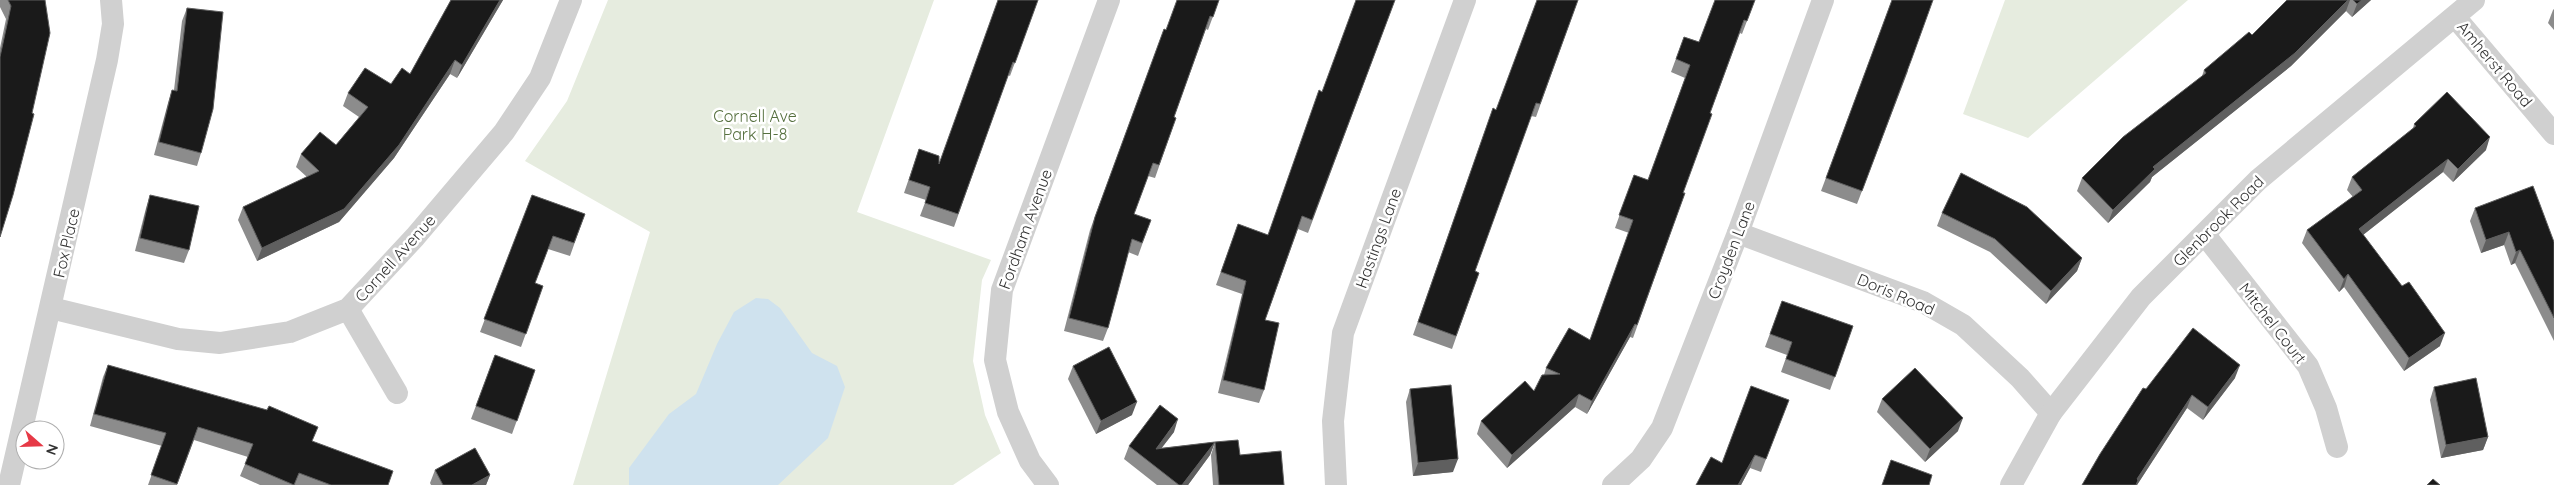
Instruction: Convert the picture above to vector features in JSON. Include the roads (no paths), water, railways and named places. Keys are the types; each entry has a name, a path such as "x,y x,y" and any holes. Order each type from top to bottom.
{"street":[{"name":"Fox Place","path":"9,485 107,60 112,24 111,0"},
{"name":"Cornell Avenue","path":"51,308 178,339 220,343 290,332 348,309 415,237 504,132 540,78 571,0"},
{"name":"Fordham Avenue","path":"1048,485 1030,461 1008,412 995,360 1002,290 1109,0"},
{"name":"Hastings Lane","path":"1336,485 1333,421 1343,333 1465,0"},
{"name":"Croyden Lane","path":"1613,485 1640,459 1662,428 1738,233 1824,0"},
{"name":"Glenbrook Road","path":"2011,485 2051,413 2141,297 2205,236 2258,180 2474,0"},
{"name":"Amherst Road","path":"2455,17 2554,134"},
{"name":"Doris Road","path":"1738,233 1923,302 1962,325 2020,378 2051,413"},
{"name":"Mitchel Court","path":"2205,236 2308,366 2326,408 2337,447"},
{"path":"348,309 396,393"}],"water":[{"path":"756,298 768,299 780,308 812,353 837,366 845,387 828,438 778,485 629,485 629,468 669,414 696,394 717,344 734,312"}],"park label":[{"name":"Cornell Ave Park H-8","path":"755,125"}]}
